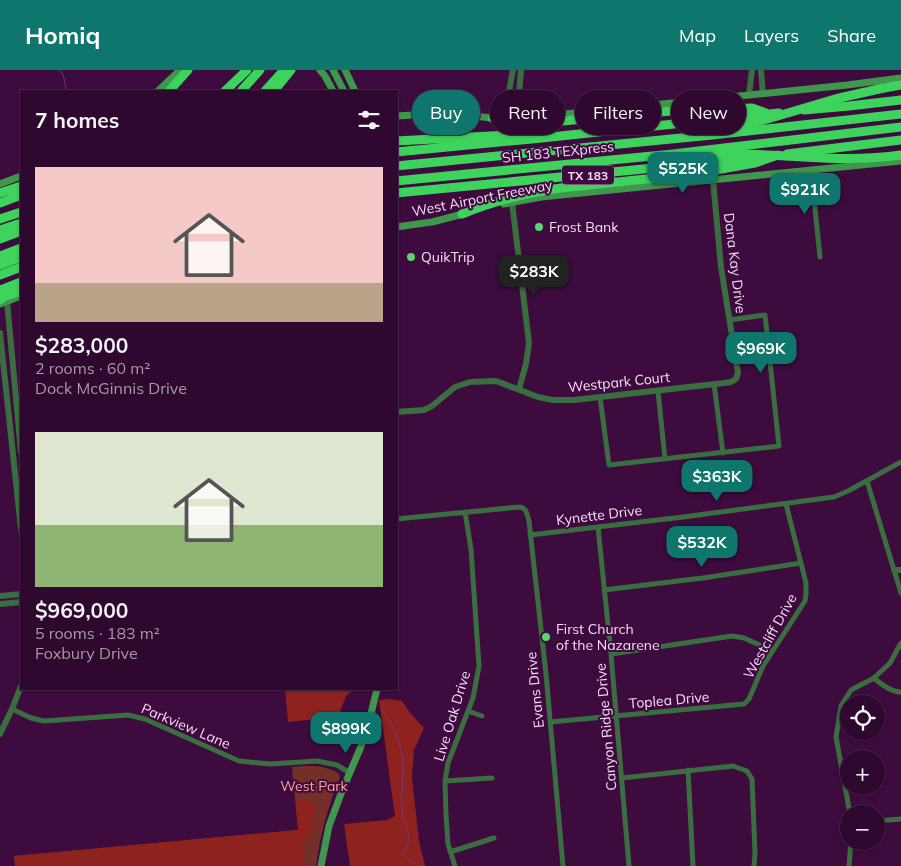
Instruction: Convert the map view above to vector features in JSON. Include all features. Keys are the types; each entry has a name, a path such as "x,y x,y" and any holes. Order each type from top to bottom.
{"highway":[{"path":"170,90 188,70"},
{"path":"226,90 247,70"},
{"path":"242,90 260,70"},
{"path":"266,90 284,70"},
{"path":"275,90 291,70"},
{"path":"746,124 835,99 901,85"},
{"path":"398,152 901,100"},
{"path":"565,121 682,110 752,108 771,114"},
{"path":"746,131 901,114"},
{"path":"696,152 901,127"},
{"path":"398,141 508,135 532,139"},
{"name":"SH 183 TEXpress","path":"398,166 703,135"},
{"name":"TX 183","path":"398,193 694,164 901,140"},
{"path":"696,152 739,152 848,159 901,156"},
{"name":"SH 183 TEXpress","path":"398,182 696,152"},
{"path":"462,214 507,198 540,191 693,174 755,163 780,154"},
{"path":"0,193 20,186"},
{"path":"0,203 20,195"},
{"path":"0,207 20,200"},
{"path":"0,220 20,212"},
{"path":"0,230 20,223"},
{"path":"0,239 20,232"},
{"path":"0,256 20,248"},
{"path":"0,265 20,257"},
{"path":"0,275 20,267"},
{"path":"0,290 20,282"},
{"path":"2,302 3,297 20,290"}],"main road":[{"path":"159,90 180,70"},
{"path":"332,90 322,73 333,70 343,90"},
{"path":"345,70 355,90"},
{"path":"565,114 901,78"},
{"path":"398,116 446,113 490,118"},
{"name":"West Airport Freeway","path":"398,227 432,222 512,202 541,197 901,161"},
{"path":"0,184 20,176"},
{"path":"2,302 20,296"},
{"path":"321,866 329,826 360,749 376,691"}],"street":[{"path":"509,90 513,70"},
{"path":"519,90 521,70"},
{"path":"749,95 752,70"},
{"path":"761,70 763,94"},
{"path":"811,170 820,257"},
{"name":"Dana Kay Drive","path":"713,180 721,267 738,373 736,379"},
{"path":"512,202 529,342 526,364 518,390"},
{"path":"2,302 20,444"},
{"path":"600,397 609,466 779,446 764,315 730,320"},
{"path":"0,333 20,507"},
{"name":"Westpark Court","path":"398,412 424,410 432,406 455,387 470,382 496,381 538,397 553,400 574,400 730,382 736,379"},
{"path":"714,384 723,452"},
{"path":"658,391 665,459"},
{"name":"Kynette Drive","path":"530,535 834,497 901,462"},
{"path":"867,481 897,570 901,593"},
{"name":"Westcliff Drive","path":"752,691 763,666 805,601 806,583 786,504"},
{"name":"Evans Drive","path":"464,512 519,507 523,507 527,512 550,722 563,866"},
{"path":"398,519 464,512"},
{"name":"Live Oak Drive","path":"455,866 448,844 445,781 448,763 473,698 479,666 471,549 464,512"},
{"name":"Canyon Ridge Drive","path":"598,527 629,866"},
{"path":"604,590 703,578 801,563"},
{"path":"0,596 20,594"},
{"path":"0,604 20,602"},
{"path":"611,654 732,636 744,638 773,650"},
{"path":"848,805 836,737 841,706 851,690 874,678 890,663 901,643"},
{"path":"874,678 897,693 901,692"},
{"path":"0,734 20,689"},
{"name":"Toplea Drive","path":"550,722 744,704 749,699 752,691"},
{"name":"Parkview Lane","path":"12,709 31,718 44,721 128,715 145,719 239,761 270,764 317,761 337,765 350,772"},
{"path":"468,711 482,716"},
{"path":"622,778 734,766 747,771 752,779 754,866"},
{"path":"688,770 693,866"},
{"path":"445,781 492,778"},
{"path":"885,821 901,819"},
{"path":"450,852 494,838"},
{"path":"848,866 850,850"}],"green space":[{"name":"West Park","path":"292,767 326,768 338,773 340,777 325,821 316,866 15,866 14,856 298,830"}],"shaded area":[{"path":"285,690 352,690 346,696 338,717 288,722"},
{"path":"379,700 402,701 424,728 414,750 412,777 419,841 425,866 350,866 344,824 387,820 395,816"},
{"name":"West Park","path":"303,798 317,808 313,817 312,829 314,831 301,844 304,847 303,858 305,866 15,866 14,856 298,830 296,805"}],"waterway":[{"path":"60,70 64,78 66,90"},
{"path":"381,709 395,731 402,756 402,813 409,837 403,854 419,866"}],"place":[{"name":"Frost Bank","path":"539,227"},
{"name":"QuikTrip","path":"411,257"},
{"name":"First Church of the Nazarene","path":"546,637"}]}
